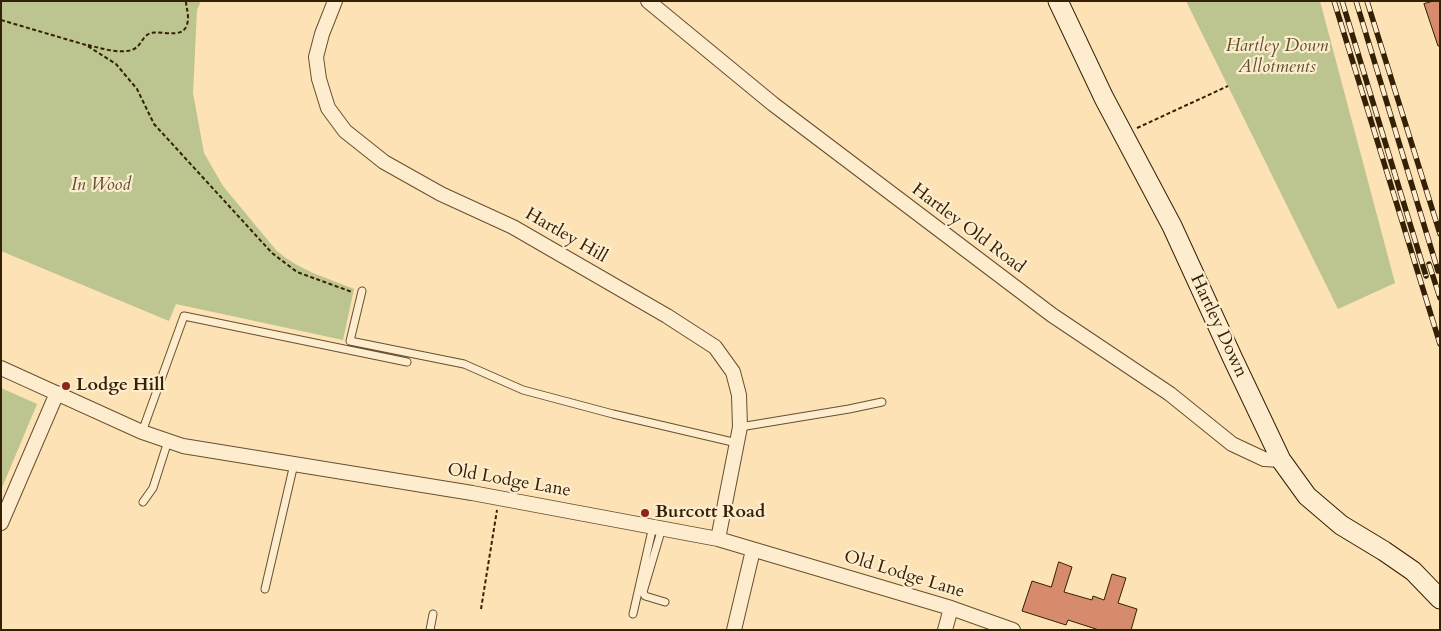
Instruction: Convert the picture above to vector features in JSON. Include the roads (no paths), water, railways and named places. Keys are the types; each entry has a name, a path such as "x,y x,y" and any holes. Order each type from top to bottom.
{"street":[{"name":"Hartley Hill","path":"335,1 322,34 316,57 328,108 345,131 384,162 441,194 513,227 715,346 733,372 739,395 740,427 718,539"},
{"name":"Hartley Old Road","path":"648,1 773,104 1052,314 1170,394 1232,444 1264,459 1281,460"},
{"name":"Hartley Down","path":"1058,1 1172,226 1281,460 1307,496 1341,526 1413,570 1440,599"},
{"name":"Old Lodge Lane","path":"1,368 142,432 190,447 499,498 718,539 951,608 1013,630"},
{"path":"1,523 57,393"},
{"path":"734,630 753,550"},
{"path":"945,630 951,608"}],"lane":[{"path":"362,291 350,341 464,364 523,390 613,414 737,443"},
{"path":"142,432 184,316 407,362"},
{"path":"740,427 882,402"},
{"path":"143,502 153,488 168,441"},
{"path":"265,589 294,464"},
{"path":"657,527 644,592 645,596 665,602"},
{"path":"633,614 657,527"},
{"path":"430,630 433,614"}],"railway":[{"path":"1334,1 1440,344"},
{"path":"1342,1 1426,276"},
{"path":"1356,1 1438,271"},
{"path":"1367,1 1440,234"},
{"path":"1429,264 1440,298"}],"place":[{"name":"Lodge Hill","path":"66,386"},
{"name":"Burcott Road","path":"645,513"}],"park label":[{"name":"Hartley Down Allotments","path":"1277,57"},
{"name":"In Wood","path":"101,186"}]}
